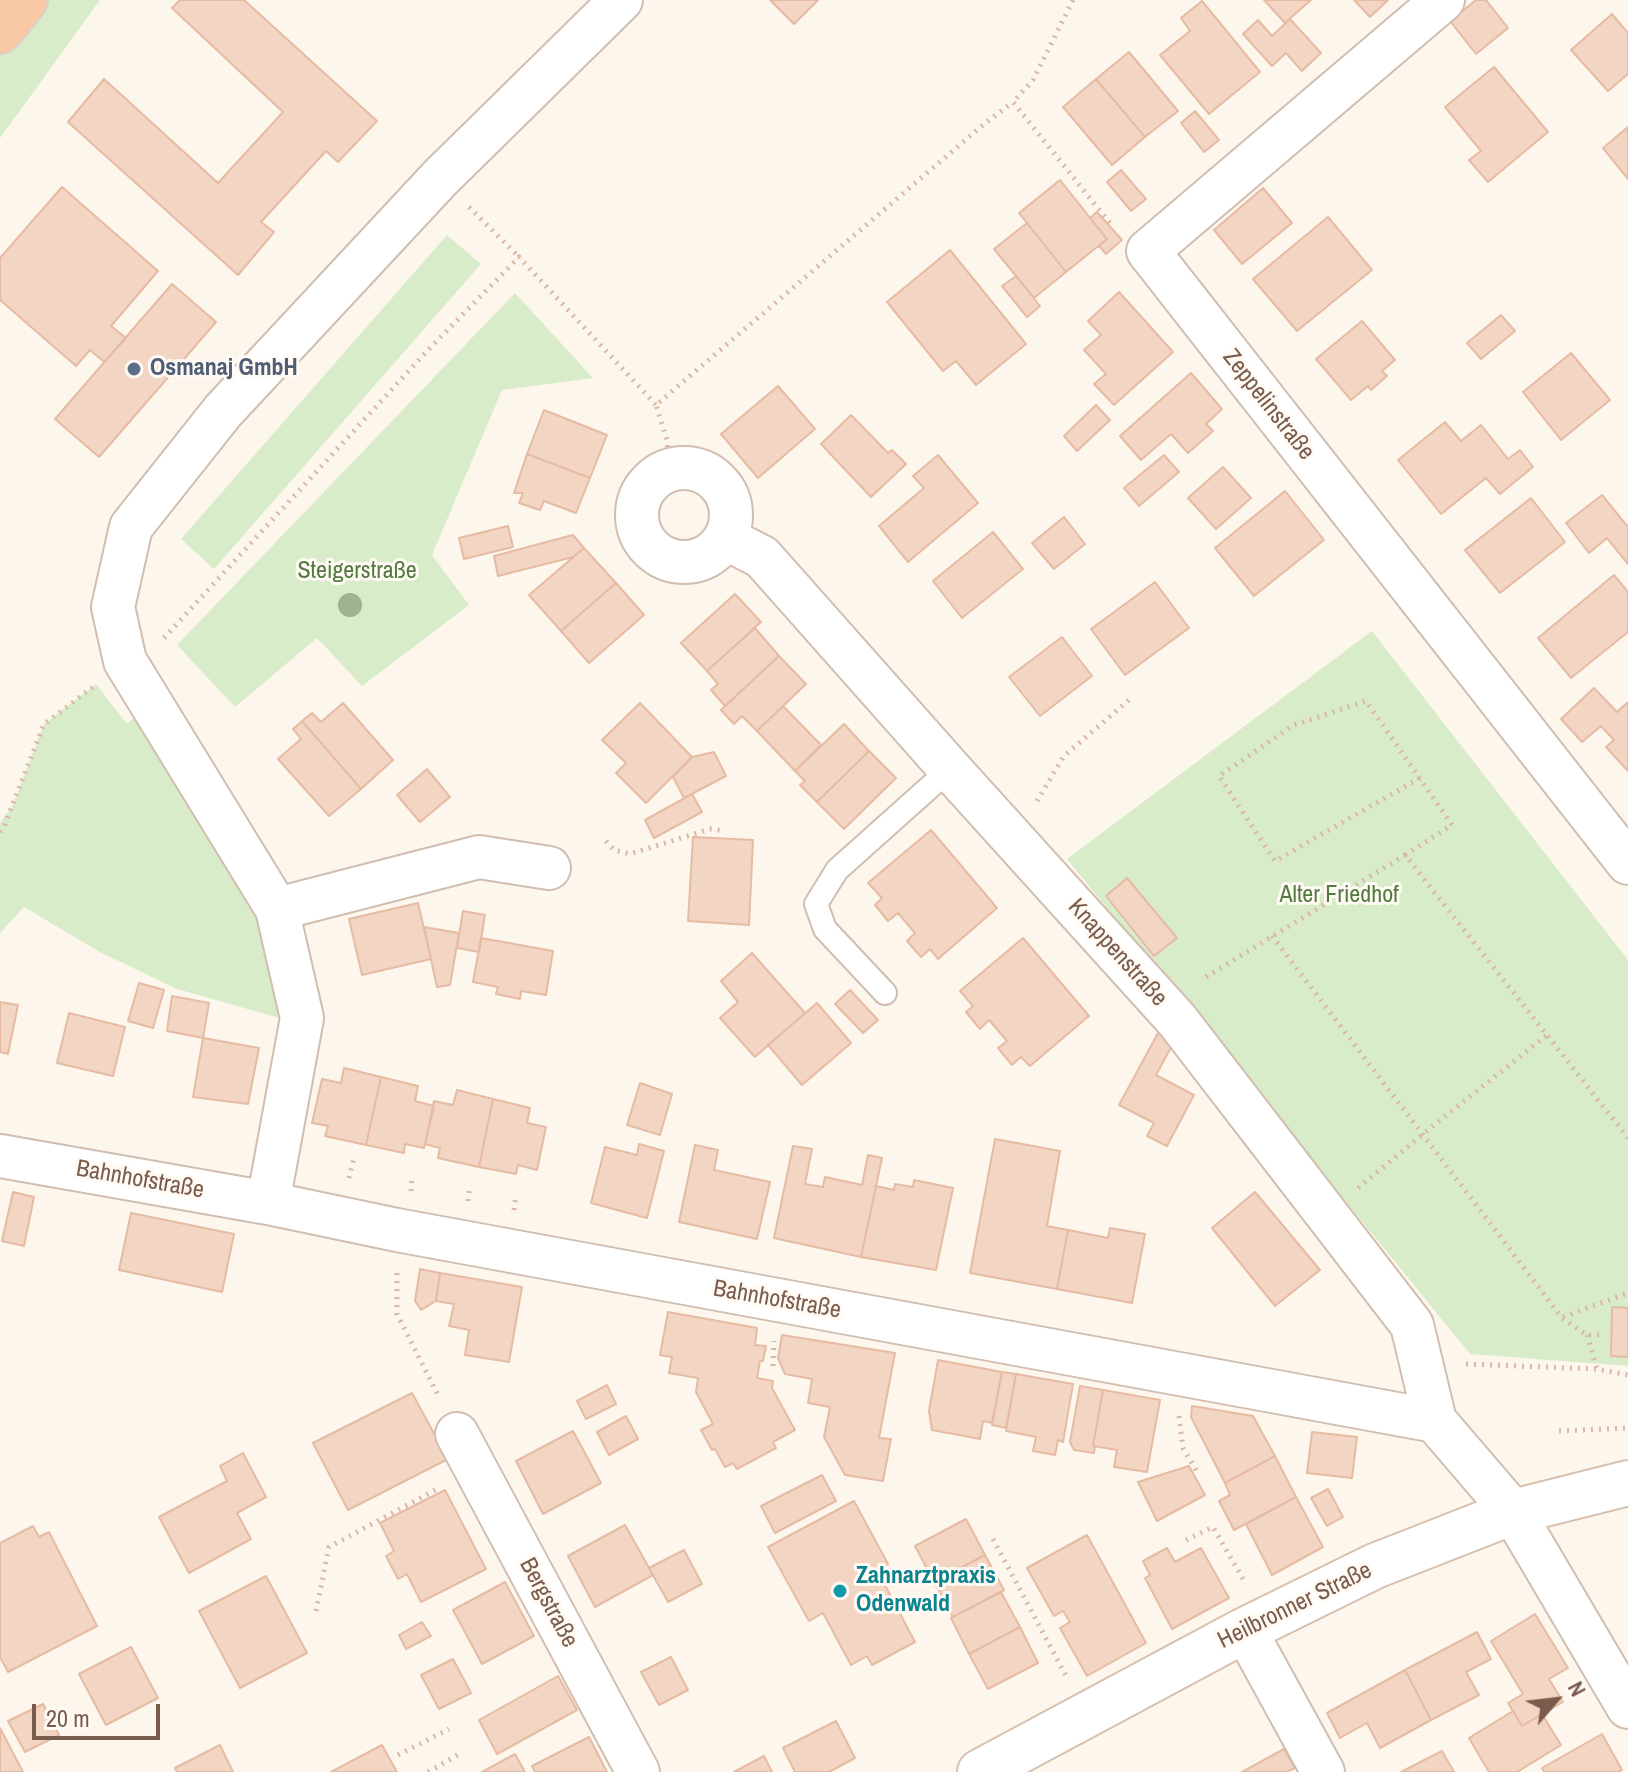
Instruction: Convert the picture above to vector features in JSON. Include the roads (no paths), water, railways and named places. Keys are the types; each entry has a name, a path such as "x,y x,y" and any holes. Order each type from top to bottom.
{"highway":[{"path":"0,31 25,0"}],"main road":[{"name":"Heilbronner Straße","path":"980,1772 1255,1625 1375,1566 1513,1512 1628,1483"}],"street":[{"path":"268,1203 302,1018 277,909 125,661 113,607 131,527 223,411 440,178 621,0"},
{"name":"Zeppelinstraße","path":"1443,0 1148,251 1625,853"},
{"path":"682,468 713,478 724,491 730,506 731,522 725,538 716,550 690,562 674,562 660,556 640,534 636,520 643,490 653,479 682,468"},
{"name":"Knappenstraße","path":"725,538 762,557 1177,1020 1412,1325 1435,1421"},
{"path":"277,909 479,857 549,868"},
{"name":"Bahnhofstraße","path":"0,1156 268,1203 397,1230 1435,1421"},
{"path":"1435,1421 1513,1512 1628,1707"},
{"name":"Bergstraße","path":"466,1451 638,1772"},
{"path":"1255,1625 1323,1772"}],"lane":[{"path":"885,993 825,929 816,904 837,870 950,769"}],"place":[{"name":"Osmanaj GmbH","path":"134,369"},
{"name":"Zahnarztpraxis Odenwald","path":"840,1591"}],"park label":[{"name":"Steigerstraße","path":"357,572"},
{"name":"Alter Friedhof","path":"1339,896"}]}
